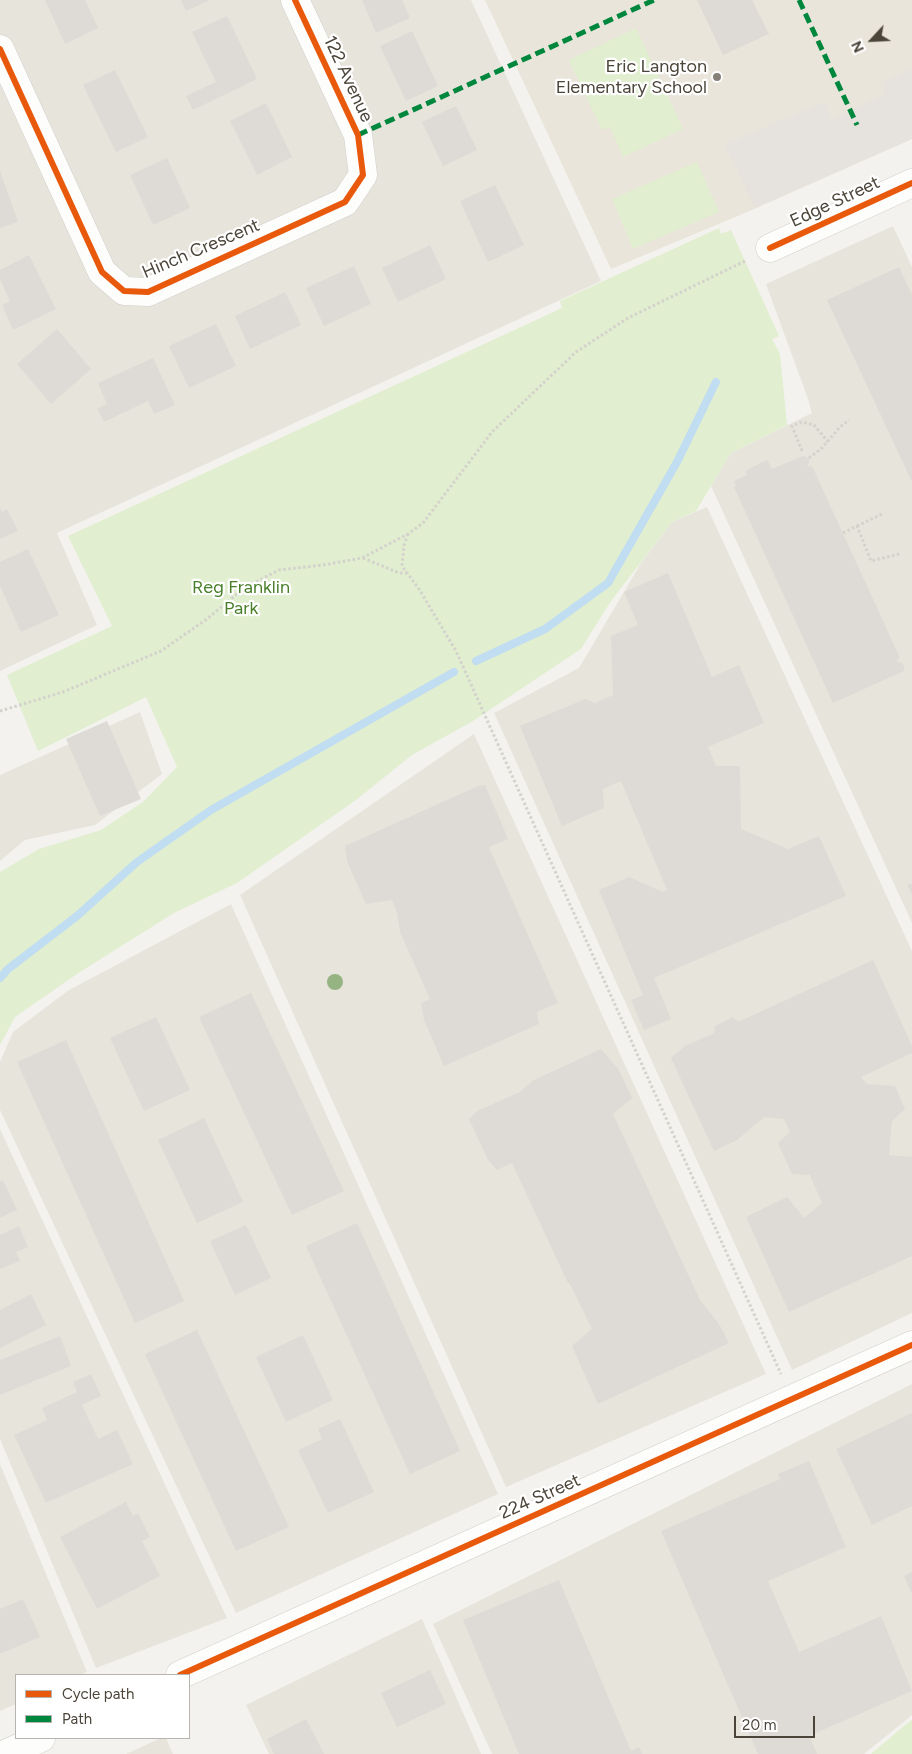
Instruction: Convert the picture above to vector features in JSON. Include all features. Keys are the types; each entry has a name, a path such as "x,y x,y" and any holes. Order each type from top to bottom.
{"street":[{"name":"122 Avenue","path":"295,0 358,135 363,175"},
{"name":"Hinch Crescent","path":"0,49 102,272 124,291 148,292 346,202 363,175"},
{"name":"Edge Street","path":"770,248 912,182"},
{"name":"224 Street","path":"182,1674 912,1345"},
{"path":"5,1754 39,1739"}],"path":[{"path":"0,711 63,692 161,651 207,619 244,588 279,570 362,558 408,534 423,523 492,432 576,352 628,318 770,248"},
{"path":"808,458 822,448 840,427 850,420"},
{"path":"802,451 792,426 802,422 814,425 828,442"},
{"path":"843,533 884,513"},
{"path":"857,526 871,561 899,554"},
{"path":"408,534 404,545 402,566 419,588 456,651 792,1399"},
{"path":"362,558 399,573 408,573"}],"shaded area":[{"path":"0,0 471,0 601,281 57,533 97,625 0,671"},
{"name":"Eric Langton Elementary School","path":"485,0 912,0 912,139 752,210 611,269"},
{"path":"912,69 912,139 755,208 724,144 825,102 832,119 885,94 881,83"},
{"path":"893,226 912,267 912,923 711,486 731,453 812,413 766,284"},
{"path":"707,507 912,951 912,1313 792,1370 494,713 579,668 641,563 672,522"},
{"path":"140,712 162,774 95,825 25,840 0,861 0,775"},
{"path":"474,734 766,1374 506,1487 240,895"},
{"path":"231,904 498,1494 236,1613 0,1110 0,1062 13,1032 69,990"},
{"path":"0,1129 227,1618 96,1668 0,1439"},
{"path":"912,1384 912,1715 864,1754 492,1754 433,1624"},
{"path":"0,1464 87,1672 82,1674 15,1674 15,1704 0,1711"},
{"path":"422,1619 481,1754 269,1754 246,1705"},
{"path":"159,1739 166,1739 173,1754 126,1754"}],"green space":[{"path":"636,28 683,129 623,157 610,127 602,130 569,60"},
{"path":"697,162 719,212 633,249 612,199"},
{"name":"Reg Franklin Park","path":"719,228 721,234 731,230 779,336 772,339 780,354 787,425 731,453 696,511 672,522 611,601 581,649 473,721 412,755 356,800 237,883 174,913 80,972 15,1017 0,1045 0,872 39,849 101,830 143,802 177,767 146,697 38,751 7,675 112,626 68,536 562,308 560,301"},
{"path":"912,1720 912,1754 871,1754 905,1725"}],"building":[{"path":"45,0 85,0 98,28 65,44"},
{"path":"181,0 210,0 186,11"},
{"path":"362,0 402,0 410,18 376,33"},
{"path":"697,0 752,0 769,34 723,55"},
{"path":"227,16 257,79 193,110 186,96 216,82 192,32"},
{"path":"412,31 438,86 406,101 380,46"},
{"path":"115,70 148,137 116,152 83,85"},
{"path":"266,103 292,157 257,175 230,121"},
{"path":"456,106 477,150 443,166 422,122"},
{"path":"167,158 190,208 153,225 130,175"},
{"path":"0,171 18,222 0,228"},
{"path":"495,185 524,245 488,262 460,201"},
{"path":"430,245 446,279 398,302 382,268"},
{"path":"29,255 56,309 13,330 2,305 10,301 0,279 0,270"},
{"path":"354,266 371,304 324,326 306,288"},
{"path":"899,267 912,295 912,482 827,300"},
{"path":"285,292 301,325 250,349 235,316"},
{"path":"216,324 236,366 189,388 169,346"},
{"path":"57,329 91,369 51,404 17,364"},
{"path":"153,358 175,405 154,414 148,401 104,422 97,409 107,404 98,383"},
{"path":"803,456 809,458 807,467 812,466 900,658 897,659 898,662 903,663 904,667 904,671 833,703 734,487 736,486 734,481 747,475 745,471 767,460 772,469"},
{"path":"0,507 2,512 7,509 18,531 0,539"},
{"path":"28,549 59,615 21,632 0,586 0,562"},
{"path":"668,573 712,677 739,665 764,723 708,747 716,766 740,766 741,829 788,849 819,836 846,896 654,978 671,1019 644,1030 631,1000 643,995 599,890 629,877 663,892 667,890 621,781 603,789 604,808 562,826 520,726 585,699 595,703 613,695 611,636 638,625 624,592"},
{"path":"107,721 141,799 100,816 66,739"},
{"path":"485,785 508,839 489,847 558,1003 537,1012 539,1024 444,1066 424,1020 421,1003 430,999 400,932 397,912 392,900 366,904 347,861 345,846 478,786"},
{"path":"912,883 912,894 907,885"},
{"path":"873,960 912,1046 912,1053 861,1077 867,1084 895,1086 905,1109 892,1121 889,1155 912,1157 912,1256 789,1312 746,1217 787,1197 804,1218 822,1203 810,1175 792,1174 778,1143 790,1132 784,1119 764,1117 737,1140 714,1151 671,1058 685,1046 714,1033 715,1026 733,1017 738,1022"},
{"path":"251,993 344,1191 292,1215 199,1017"},
{"path":"156,1017 190,1090 144,1111 110,1038"},
{"path":"66,1040 184,1301 135,1323 17,1062"},
{"path":"601,1049 619,1070 632,1098 613,1114 700,1300 719,1324 729,1343 598,1404 572,1346 592,1329 567,1281 512,1163 497,1170 488,1160 469,1119 479,1110 520,1092 534,1080"},
{"path":"204,1118 243,1202 197,1223 158,1140"},
{"path":"3,1180 17,1210 0,1218 0,1181"},
{"path":"357,1223 460,1451 410,1474 306,1246"},
{"path":"246,1225 271,1278 235,1295 210,1241"},
{"path":"19,1226 28,1247 16,1252 20,1261 0,1269 0,1235"},
{"path":"31,1294 46,1325 0,1348 0,1310"},
{"path":"197,1330 289,1527 236,1551 145,1354"},
{"path":"303,1335 333,1400 286,1422 256,1357"},
{"path":"60,1336 71,1366 0,1395 0,1360"},
{"path":"91,1374 101,1396 82,1405 98,1439 117,1430 133,1464 46,1503 14,1435 47,1420 42,1408 77,1392 73,1382"},
{"path":"912,1413 912,1506 872,1525 836,1449"},
{"path":"340,1419 374,1492 328,1513 298,1450 322,1439 318,1429"},
{"path":"809,1461 846,1547 768,1581 799,1652 881,1616 912,1691 809,1736 817,1754 758,1754 661,1531 780,1479 778,1474"},
{"path":"126,1502 133,1516 138,1513 150,1537 142,1541 160,1576 97,1609 60,1537"},
{"path":"912,1572 912,1594 904,1576"},
{"path":"559,1580 631,1751 639,1747 642,1754 519,1754 463,1620"},
{"path":"23,1599 40,1637 0,1654 0,1609"},
{"path":"430,1670 446,1704 397,1727 381,1693"},
{"path":"306,1719 324,1754 274,1754 267,1739"}],"waterway":[{"path":"476,661 545,629 608,583 677,462 716,382"},
{"path":"0,978 8,969 77,916 137,862 211,810 454,672"}],"marked path":[{"path":"358,135 654,0"},
{"path":"799,0 857,125"}],"cycle path":[{"path":"0,49 102,272 124,291 148,292 345,202 363,175 358,135 295,0"},
{"path":"770,248 912,183"},
{"path":"182,1674 912,1345"}],"place":[{"name":"Eric Langton Elementary School","path":"717,77"}]}
